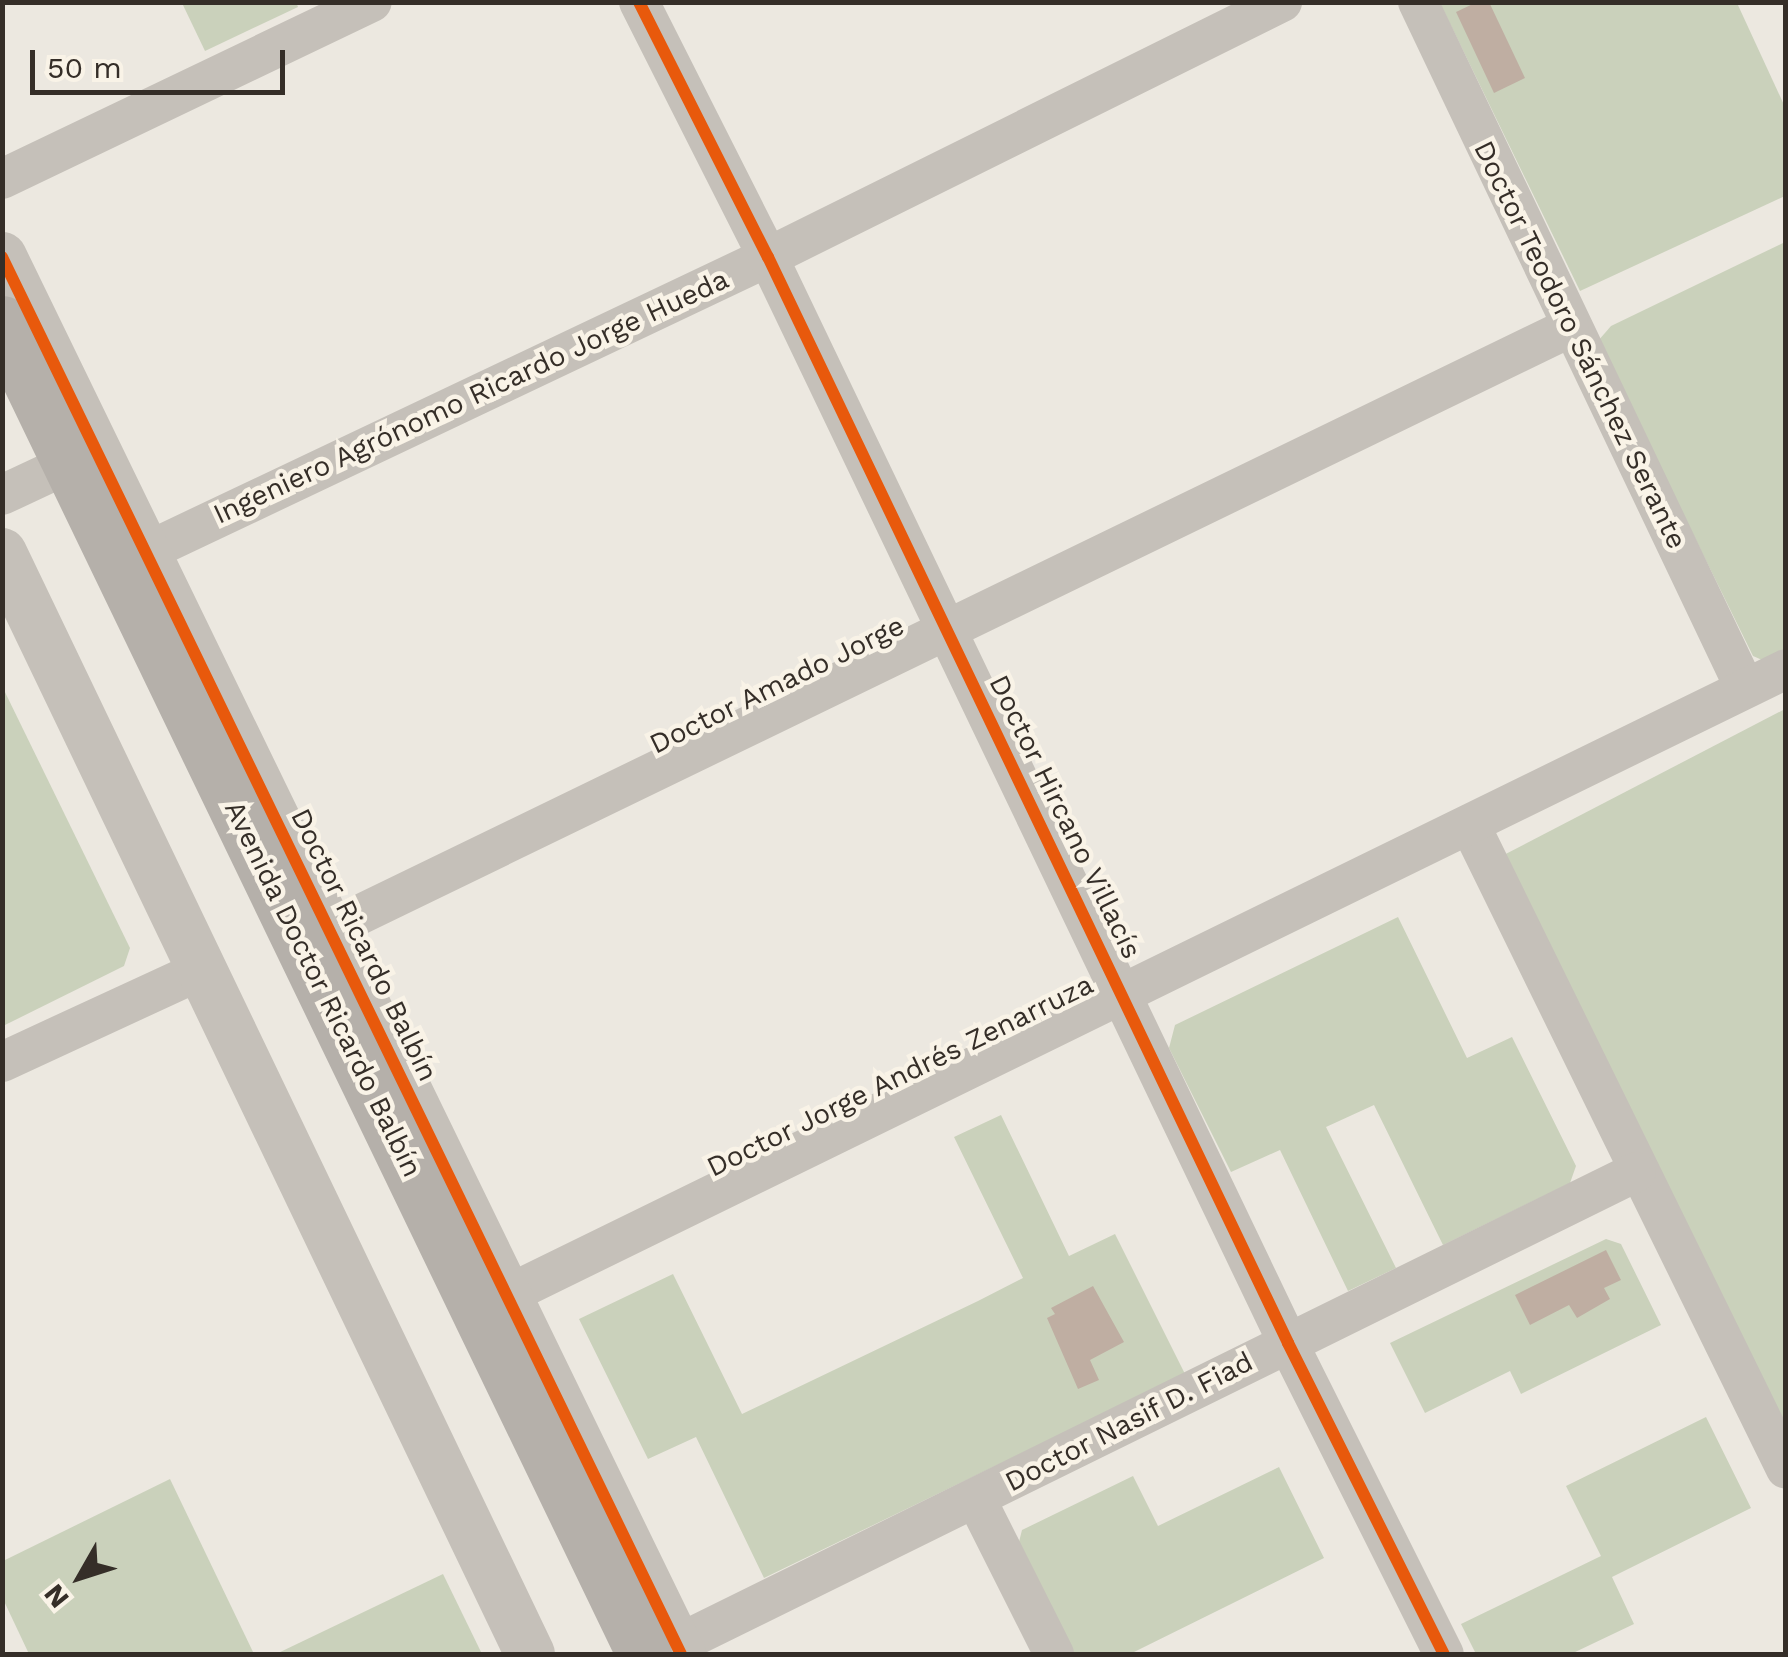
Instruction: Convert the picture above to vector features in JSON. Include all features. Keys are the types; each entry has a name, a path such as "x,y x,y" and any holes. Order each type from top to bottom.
{"main road":[{"name":"Avenida Doctor Ricardo Balbín","path":"2,323 37,479 667,1652"},
{"name":"Avenida Doctor Ricardo Balbín","path":"2,404 606,1654"}],"street":[{"path":"2,179 372,2"},
{"name":"Doctor Hircano Villacís","path":"639,2 768,257 1288,1343 1444,1654"},
{"name":"Ingeniero Agrónomo Ricardo Jorge Hueda","path":"144,552 768,257 1282,2"},
{"name":"Doctor Teodoro Sánchez Serante","path":"1418,2 1569,328 1744,686"},
{"name":"Doctor Ricardo Balbín","path":"2,257 505,1296 667,1652"},
{"name":"Doctor Amado Jorge","path":"330,929 1569,328"},
{"path":"2,554 530,1654"},
{"name":"Doctor Jorge Andrés Zenarruza","path":"505,1296 1470,826 1744,686 1786,669"},
{"path":"1470,826 1636,1172 1786,1469"},
{"path":"2,1062 203,969"},
{"name":"Doctor Nasif D. Fiad","path":"667,1652 1636,1172"},
{"path":"976,1499 1054,1654"}],"green space":[{"path":"296,2 298,7 205,51 182,3"},
{"path":"1440,3 1737,3 1785,107 1785,196 1580,291"},
{"path":"1785,242 1785,661 1776,666 1753,656 1598,341 1611,326"},
{"path":"2,686 130,948 124,966 3,1026"},
{"path":"1785,709 1785,1454 1496,859"},
{"path":"1398,917 1467,1058 1512,1037 1576,1166 1570,1183 1443,1245 1374,1105 1326,1127 1396,1268 1348,1291 1280,1150 1231,1172 1169,1048 1175,1025"},
{"path":"1001,1115 1069,1256 1115,1234 1185,1374 764,1578 696,1437 648,1459 579,1319 673,1274 742,1414 978,1301 1023,1278 954,1137"},
{"path":"1606,1239 1621,1244 1661,1325 1521,1394 1510,1371 1425,1413 1390,1343"},
{"path":"1706,1417 1751,1508 1612,1577 1634,1624 1571,1654 1476,1654 1461,1624 1601,1556 1566,1486"},
{"path":"1279,1467 1324,1558 1130,1654 1071,1654 1018,1546 1022,1530 1133,1476 1158,1526"},
{"path":"170,1479 254,1654 29,1654 3,1599 3,1561"},
{"path":"443,1574 482,1654 276,1654"}],"building":[{"path":"1477,2 1489,2 1525,78 1494,93 1456,12"},
{"path":"1606,1250 1621,1280 1604,1288 1610,1299 1577,1318 1569,1305 1530,1325 1515,1295"},
{"path":"1093,1286 1124,1342 1090,1360 1099,1380 1078,1389 1047,1318 1055,1314 1051,1308"}],"cycle path":[{"path":"639,2 768,257 1288,1343 1444,1654"},
{"path":"2,257 681,1654"}]}
